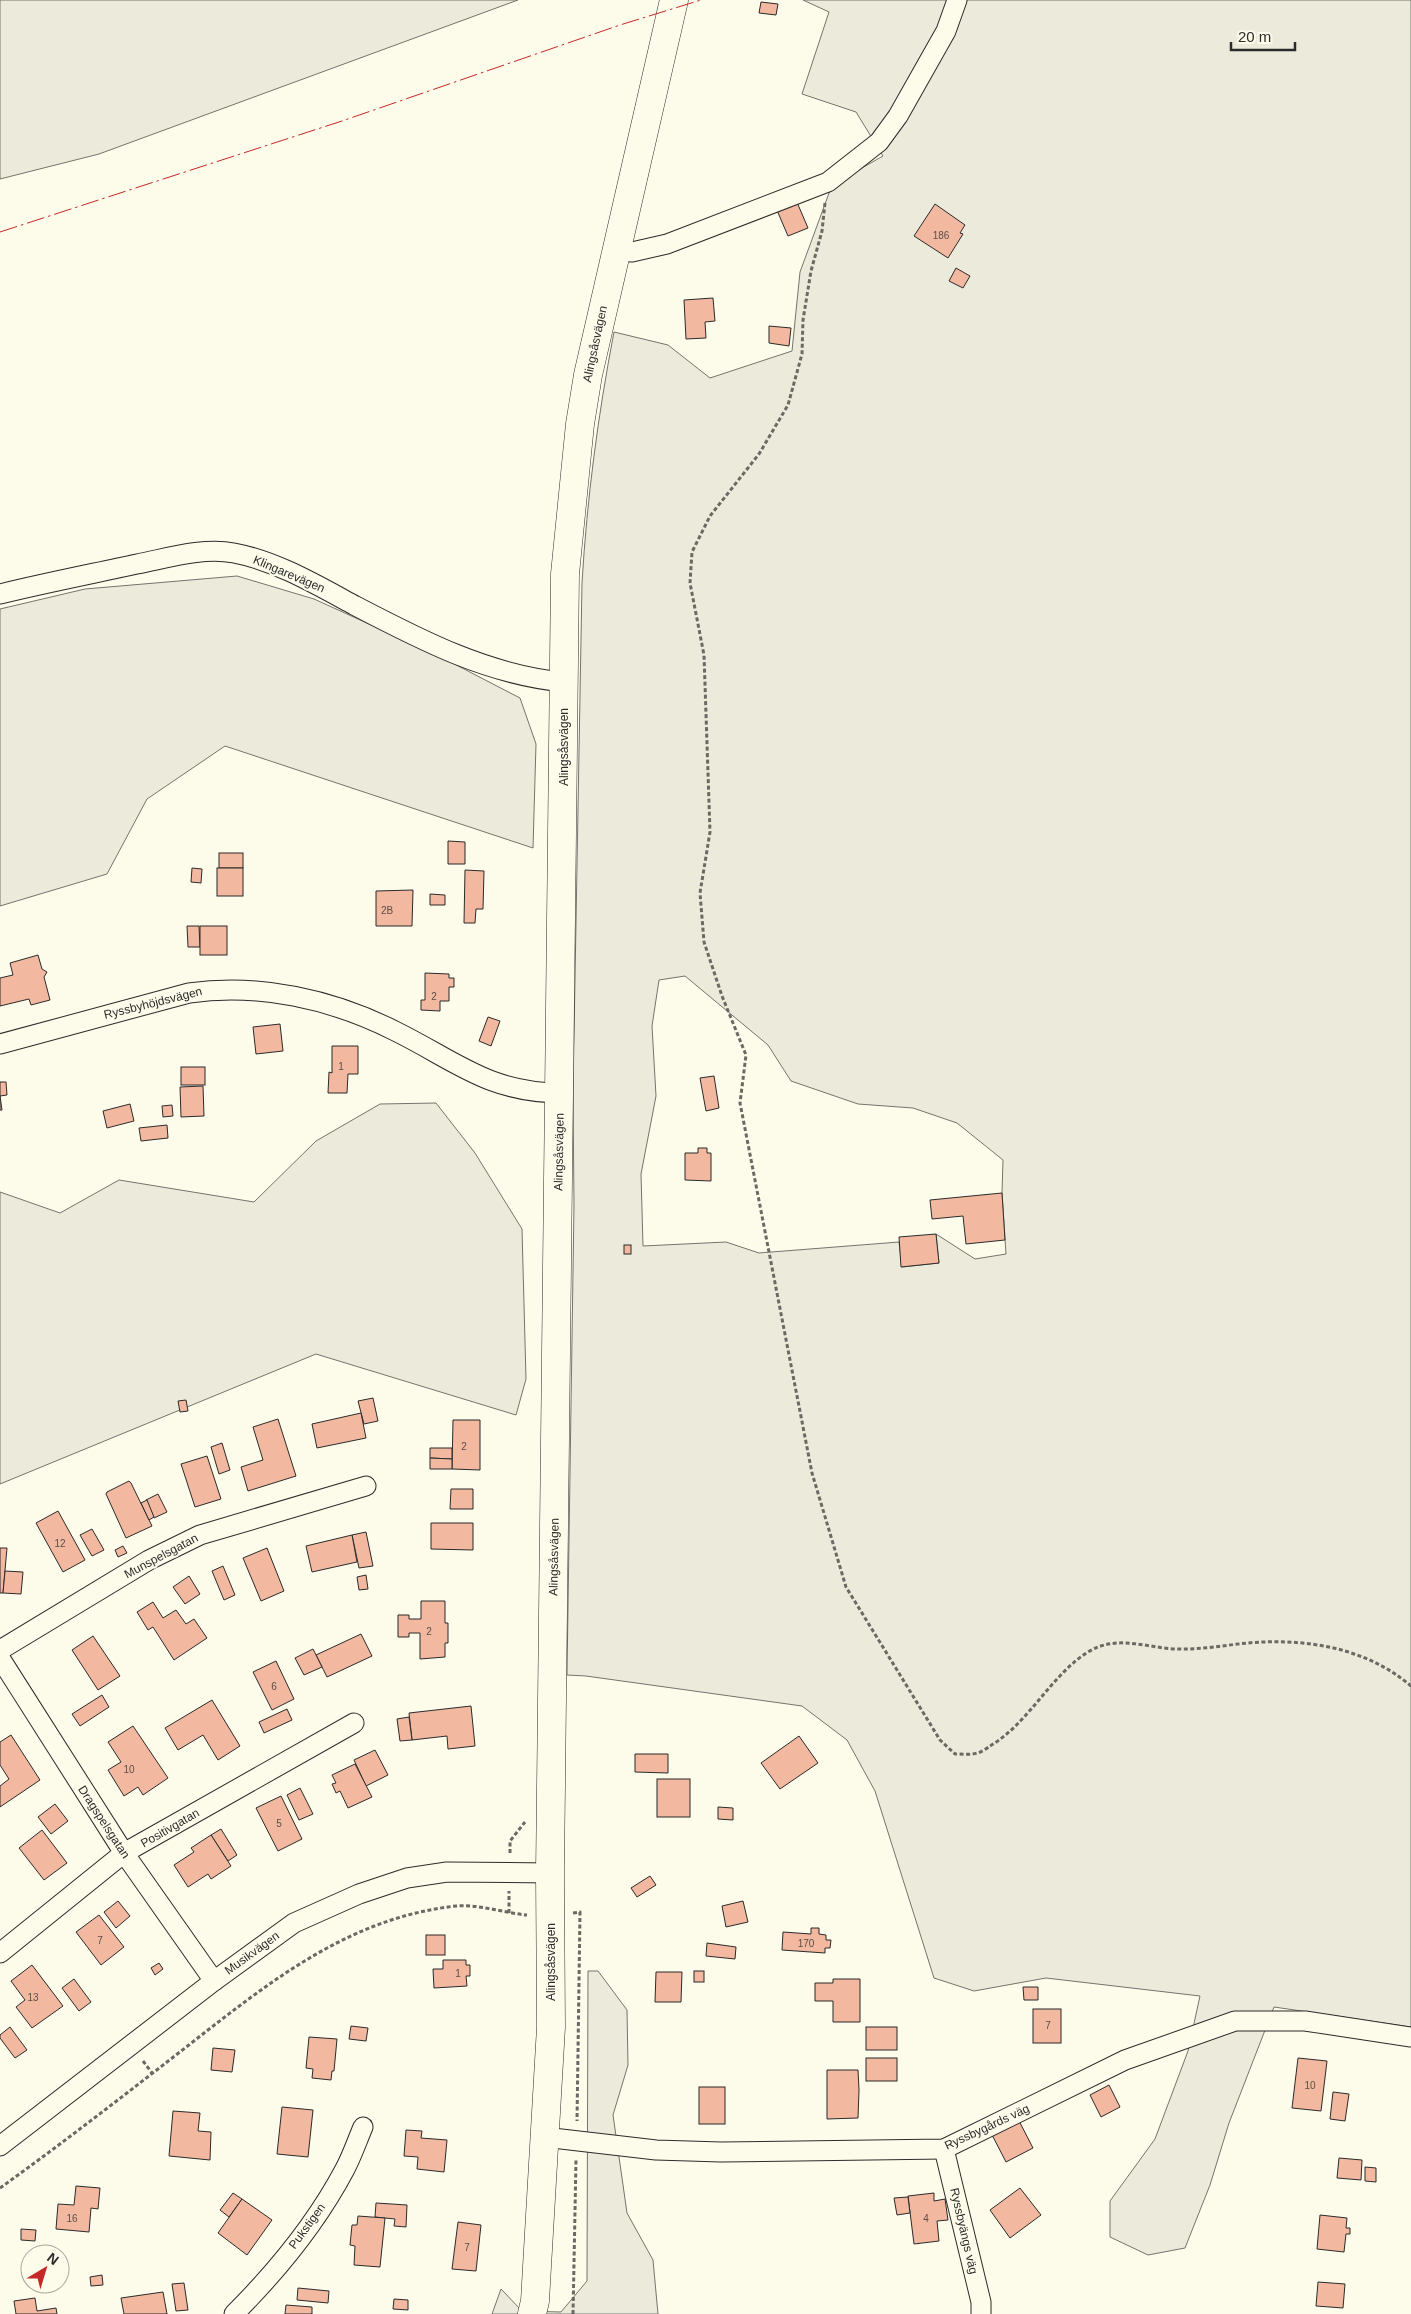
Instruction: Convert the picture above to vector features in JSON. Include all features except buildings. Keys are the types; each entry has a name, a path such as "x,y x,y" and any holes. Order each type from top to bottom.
{"main road":[{"name":"Alingsåsvägen","path":"532,2314 535,2300 551,2027 550,1873 565,574 580,424 598,328 674,0"}],"street":[{"path":"617,250 632,252 667,244 828,182 878,142 898,116 946,31 956,0"},
{"name":"Klingarevägen","path":"0,594 199,552 233,552 258,559 295,574 441,650 517,675 537,680 564,682"},
{"name":"Ryssbyhöjdsvägen","path":"0,1044 189,993 211,989 257,991 293,996 335,1006 367,1017 398,1032 448,1062 493,1083 535,1093 560,1093"},
{"name":"Munspelsgatan","path":"0,1650 149,1560 200,1535 366,1486"},
{"name":"Dragspelsgatan","path":"0,1658 124,1853 214,1981"},
{"name":"Positivgatan","path":"0,1954 124,1853 354,1723"},
{"name":"Musikvägen","path":"0,2146 214,1981 294,1923 359,1894 407,1878 447,1872 550,1873"},
{"name":"Ryssbygårds väg","path":"544,2136 656,2150 721,2152 944,2149 1125,2060 1234,2021 1306,2021 1411,2037"},
{"name":"Pukstigen","path":"234,2314 259,2288 312,2222 345,2169 363,2127"},
{"name":"Ryssbyängs väg","path":"944,2149 981,2302 981,2314"}],"path":[{"path":"828,182 822,231 811,271 804,310 802,354 788,404 759,454 710,516 692,552 690,583 704,655 710,832 700,892 704,942 722,996 746,1055 740,1103 765,1238 812,1473 846,1587 940,1740 955,1754 978,1754 998,1741 1016,1725 1073,1664 1089,1651 1104,1645 1131,1642 1176,1649 1264,1642 1323,1645 1358,1654 1386,1666 1411,1686"},
{"path":"0,2188 60,2145 270,1982 336,1942 372,1926 428,1911 458,1906 528,1915 580,1912 573,2314"}],"shaded area":[{"path":"0,0 518,0 99,154 0,179"},
{"path":"803,0 1411,0 1411,2027 1274,2007 1229,2123 1210,2185 1185,2248 1148,2255 1110,2237 1110,2201 1155,2139 1188,2051 1200,1996 1046,1978 974,1991 934,1978 875,1791 847,1740 802,1706 567,1675 574,1205 573,1093 582,583 590,488 603,394 614,332 668,345 710,378 792,351 800,272 832,185 883,156 856,112 802,94 829,12","holes":["685,976 768,1045 791,1081 858,1104 913,1108 957,1123 1003,1160 1002,1193 1006,1254 975,1259 936,1234 939,1263 902,1267 899,1242 759,1253 726,1242 643,1246 641,1174 656,1096 652,1026 659,980"]},
{"path":"237,576 314,599 435,654 520,698 536,744 533,848 225,746 147,799 107,874 0,906 0,609 85,589"},
{"path":"436,1103 475,1153 522,1229 526,1379 516,1415 316,1354 0,1484 0,1192 60,1213 119,1180 254,1202 316,1141 380,1104"},
{"path":"588,1971 598,1971 627,2010 628,2065 613,2115 627,2213 653,2260 658,2314 492,2314 501,2289 522,2311 561,2312 587,2281"}],"power":[{"path":"0,232 342,121 620,25 701,0"}]}
